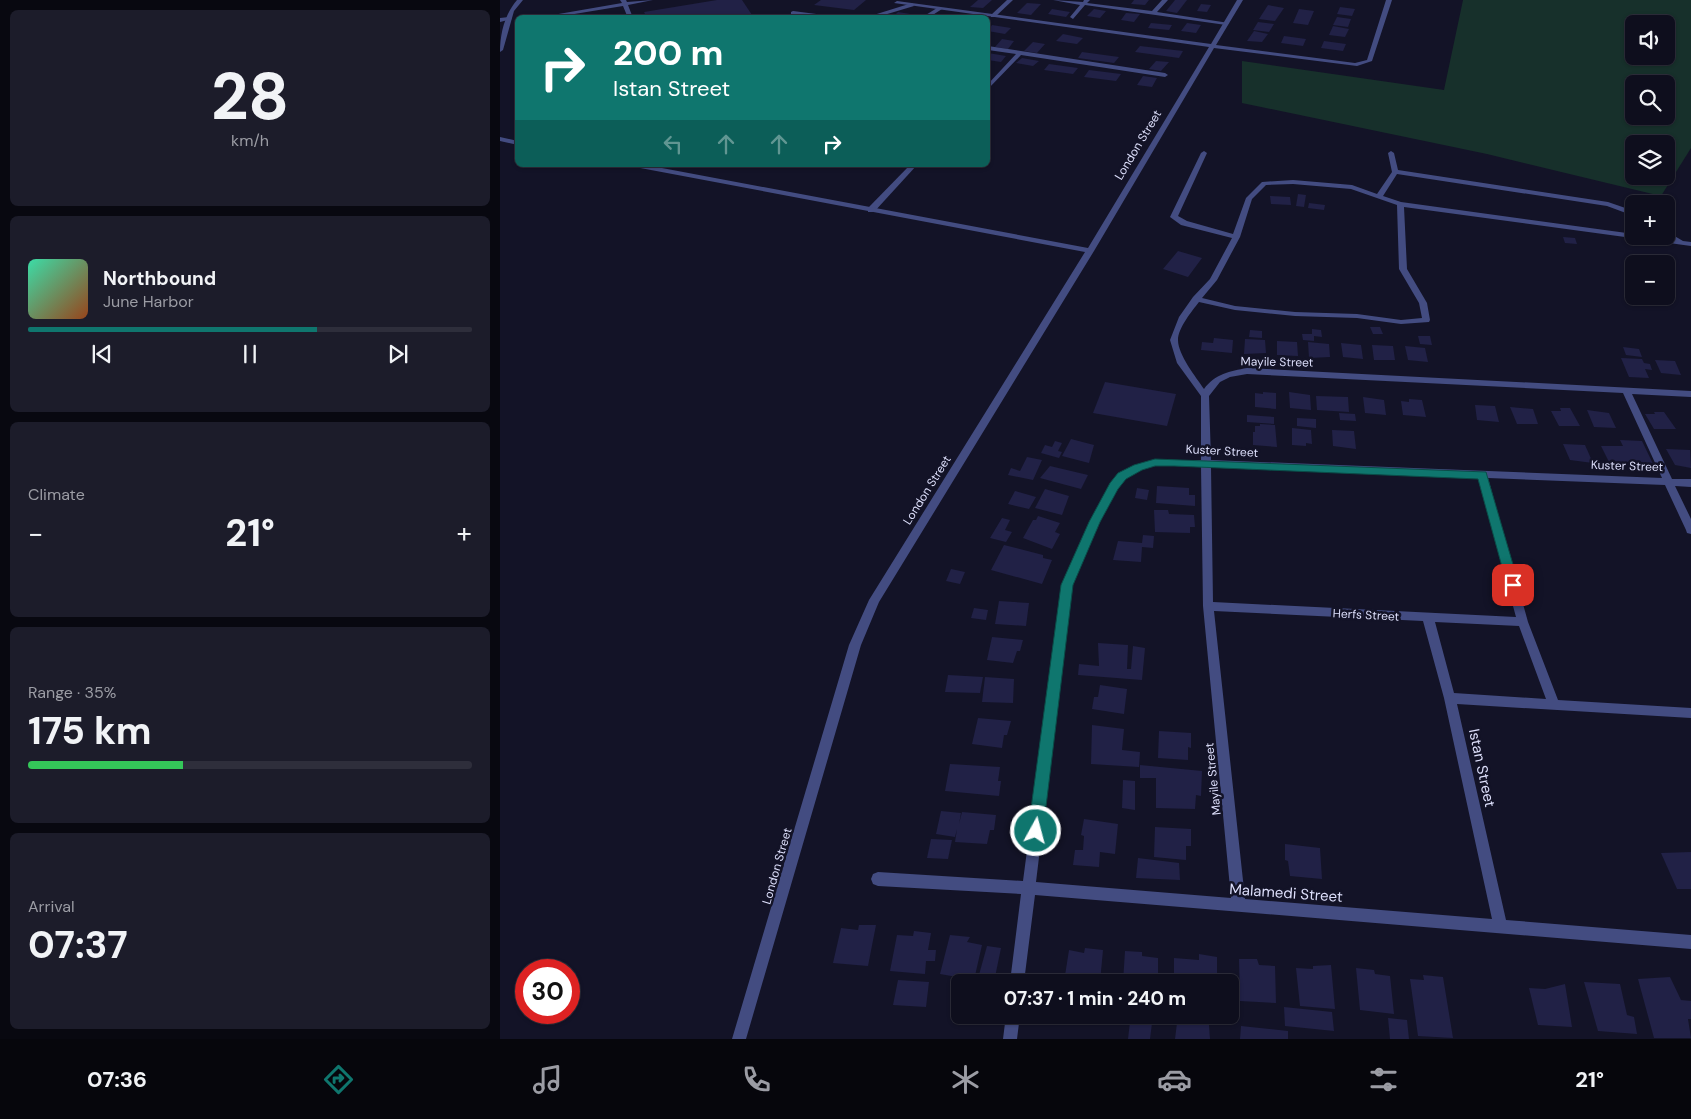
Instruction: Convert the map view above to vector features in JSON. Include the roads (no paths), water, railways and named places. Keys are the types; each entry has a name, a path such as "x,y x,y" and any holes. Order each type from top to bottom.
{"street":[{"path":"500,50 511,11 520,0"},
{"path":"555,15 624,2 650,0"},
{"path":"994,16 1010,0"},
{"path":"1056,0 1086,2 1226,23"},
{"path":"1154,13 1165,0"},
{"name":"London Street","path":"739,1039 863,623 874,600 1090,252 1240,0"},
{"path":"990,15 1348,65 1364,64 1370,58 1389,0"},
{"path":"624,2 630,15"},
{"path":"1073,17 1086,2"},
{"path":"897,3 986,15"},
{"path":"877,15 912,5"},
{"path":"928,15 939,9"},
{"path":"793,13 808,15"},
{"path":"500,20 509,20"},
{"path":"990,48 1165,75"},
{"path":"990,85 1020,53"},
{"path":"500,139 515,142"},
{"path":"1379,196 1395,172 1391,153"},
{"path":"1204,154 1174,217 1184,223 1236,237"},
{"path":"645,167 1090,252"},
{"path":"871,210 912,167"},
{"path":"1395,172 1608,204 1625,211"},
{"path":"1205,396 1181,363 1174,340 1183,317 1213,280 1236,237 1249,198 1264,183 1293,182 1352,187 1400,204 1687,244"},
{"path":"1196,299 1235,308 1295,314 1357,316 1401,322 1426,320 1423,304 1403,269 1400,204"},
{"path":"1675,238 1687,244"},
{"name":"Mayile Street","path":"1239,906 1208,606 1205,396 1209,386 1217,379 1248,372 1691,394"},
{"path":"1626,390 1691,530"},
{"name":"Kuster Street","path":"1018,974 1067,585 1095,522 1114,486 1122,476 1138,467 1155,462 1691,483"},
{"path":"1482,475 1524,622 1554,704"},
{"name":"Herfs Street","path":"1208,606 1524,622"},
{"name":"Istan Street","path":"1428,618 1450,698 1500,926"},
{"path":"1450,698 1691,713"},
{"name":"Malamedi Street","path":"878,879 1029,888 1691,942"},
{"path":"1010,1039 1012,1024"}]}
